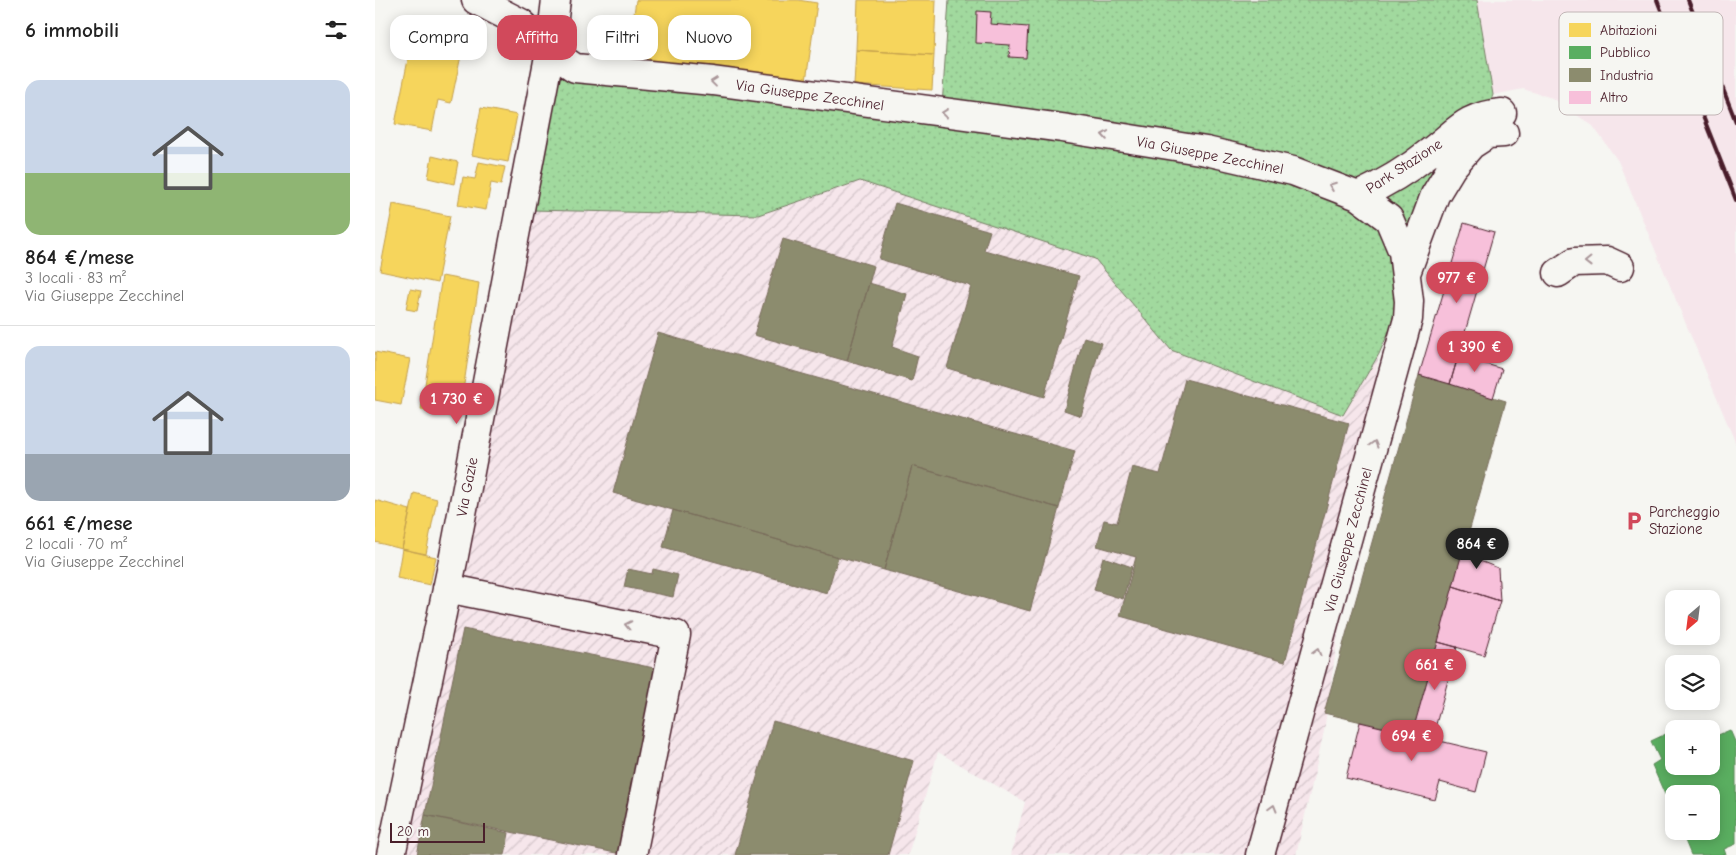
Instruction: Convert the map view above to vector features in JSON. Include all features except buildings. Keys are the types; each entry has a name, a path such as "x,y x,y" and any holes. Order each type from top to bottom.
{"street":[{"name":"Via Giuseppe Zecchinel","path":"476,0 505,15"},
{"name":"Via Gazie","path":"554,15 556,0"},
{"name":"Via Gazie","path":"391,855 447,588 548,60"},
{"name":"Via Giuseppe Zecchinel","path":"563,60 575,68 713,81 1062,128 1206,151 1293,171 1357,196 1389,219 1403,252 1408,319 1260,855"},
{"name":"Park Stazione","path":"1357,196 1429,153 1466,121 1489,114 1503,123 1471,146 1452,166 1435,195 1406,273"},
{"path":"1558,273 1574,262 1607,261 1620,267"},
{"path":"447,588 676,635 632,855"}],"shaded area":[{"path":"1477,0 1736,0 1736,444 1618,161 1593,126 1577,115 1723,115 1723,12 1559,12 1559,103 1552,98 1523,89 1493,95"},
{"path":"860,181 1095,259 1171,350 1343,415 1379,354 1324,731 1296,855 1011,855 1025,802 938,752 908,855 405,855 484,424 531,210 758,215"}],"green space":[{"path":"949,0 1477,0 1493,95 1379,354 1343,415 1171,350 1095,259 860,181 758,215 531,210 559,65 941,122"}],"railway":[{"path":"1657,0 1662,12"},
{"path":"1688,0 1693,12"},
{"path":"1723,89 1736,122"},
{"path":"1702,115 1736,200"}],"place":[{"name":"Parcheggio Stazione","path":"1634,521"}]}
